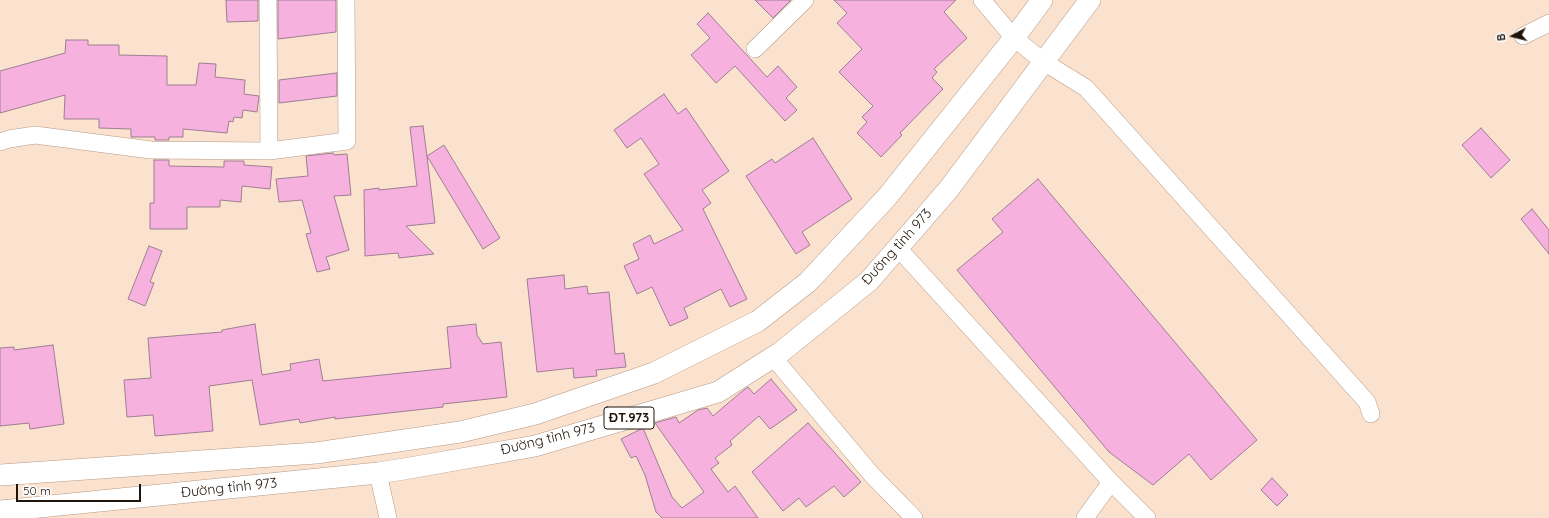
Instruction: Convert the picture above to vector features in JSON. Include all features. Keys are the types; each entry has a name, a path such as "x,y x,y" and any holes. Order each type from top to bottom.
{"main road":[{"name":"Đường tỉnh 973","path":"0,475 316,453 460,432 535,414 654,373 758,321 808,282 887,197 1014,38 1042,0"},
{"name":"Đường tỉnh 973","path":"0,511 378,473 404,469 535,446 718,392 773,358 869,281 948,190 1090,0"},
{"path":"401,441 404,469"}],"street":[{"path":"268,0 269,151"},
{"path":"0,142 35,135 150,150 269,151 347,141 346,0"},
{"path":"755,49 805,0"},
{"path":"982,0 1014,38 1044,62 1086,88 1367,402 1371,414"},
{"path":"1523,36 1549,23"},
{"path":"898,248 1111,482 1148,518"},
{"path":"773,358 872,475 914,518"},
{"path":"378,473 388,518"},
{"path":"1085,518 1111,482"}],"building":[{"path":"226,0 258,0 258,21 227,22"},
{"path":"278,0 336,0 336,32 278,39"},
{"path":"755,0 791,0 773,18"},
{"path":"834,0 956,0 944,12 967,38 934,69 937,72 932,78 943,89 900,133 902,135 881,157 857,133 867,122 862,117 873,106 839,72 862,49 837,23 847,13"},
{"path":"708,13 767,77 778,66 797,87 786,98 797,110 785,121 735,66 716,83 691,55 710,38 697,24"},
{"path":"66,40 88,40 88,45 119,45 119,55 167,56 167,85 196,85 199,63 216,64 215,77 245,80 244,94 259,96 257,112 243,110 242,118 234,117 233,122 229,121 227,133 183,129 183,137 169,137 169,140 155,140 155,137 131,137 131,129 99,128 99,119 64,119 65,95 0,113 0,71 65,53"},
{"path":"337,73 337,96 279,103 279,80"},
{"path":"664,94 678,114 686,108 729,171 702,190 711,203 703,209 747,299 730,307 721,289 684,308 688,318 670,326 652,287 637,294 624,266 639,259 633,244 650,235 654,244 683,230 644,174 659,164 641,138 627,148 614,130"},
{"path":"423,126 435,223 406,226 434,254 399,258 398,253 365,256 364,190 417,186 410,127"},
{"path":"1481,128 1510,160 1491,178 1462,145"},
{"path":"813,138 852,199 802,232 810,245 796,254 746,176 772,159 775,163"},
{"path":"444,145 500,238 483,249 427,156"},
{"path":"333,153 334,155 347,154 351,195 334,196 349,250 326,257 330,269 317,272 306,234 311,233 302,200 279,202 276,179 308,176 306,156"},
{"path":"154,160 169,160 169,166 224,167 224,161 244,161 244,165 272,167 270,189 242,186 241,202 220,200 220,207 187,207 187,229 150,229 150,203 154,203"},
{"path":"1038,179 1257,440 1211,480 1189,454 1153,485 1109,452 957,270 1003,232 992,219"},
{"path":"1532,209 1549,230 1549,254 1521,219"},
{"path":"149,246 162,251 150,282 154,283 145,306 128,299"},
{"path":"564,275 565,289 587,286 588,294 609,292 615,354 624,353 626,367 596,370 597,376 574,378 573,368 537,372 527,279"},
{"path":"255,324 262,375 291,370 290,364 319,359 323,381 451,368 447,327 476,324 477,335 483,344 501,342 507,397 443,404 443,407 335,419 335,417 300,423 299,419 260,425 252,380 209,386 213,431 155,436 153,415 127,417 124,380 151,378 148,338 222,332 222,330"},
{"path":"53,345 64,424 30,429 29,423 0,426 0,348 14,347 14,350"},
{"path":"771,379 797,410 770,429 759,416 730,441 732,445 715,458 719,463 711,469 728,492 735,486 758,518 662,518 656,512 645,475 636,456 631,458 621,439 643,428 672,497 682,508 704,492 655,423 676,417 679,423 698,410 707,408 713,416 748,387 754,394"},
{"path":"808,423 861,482 844,497 834,486 806,507 799,498 783,511 752,472"},
{"path":"1272,478 1288,495 1277,506 1261,490"}]}
